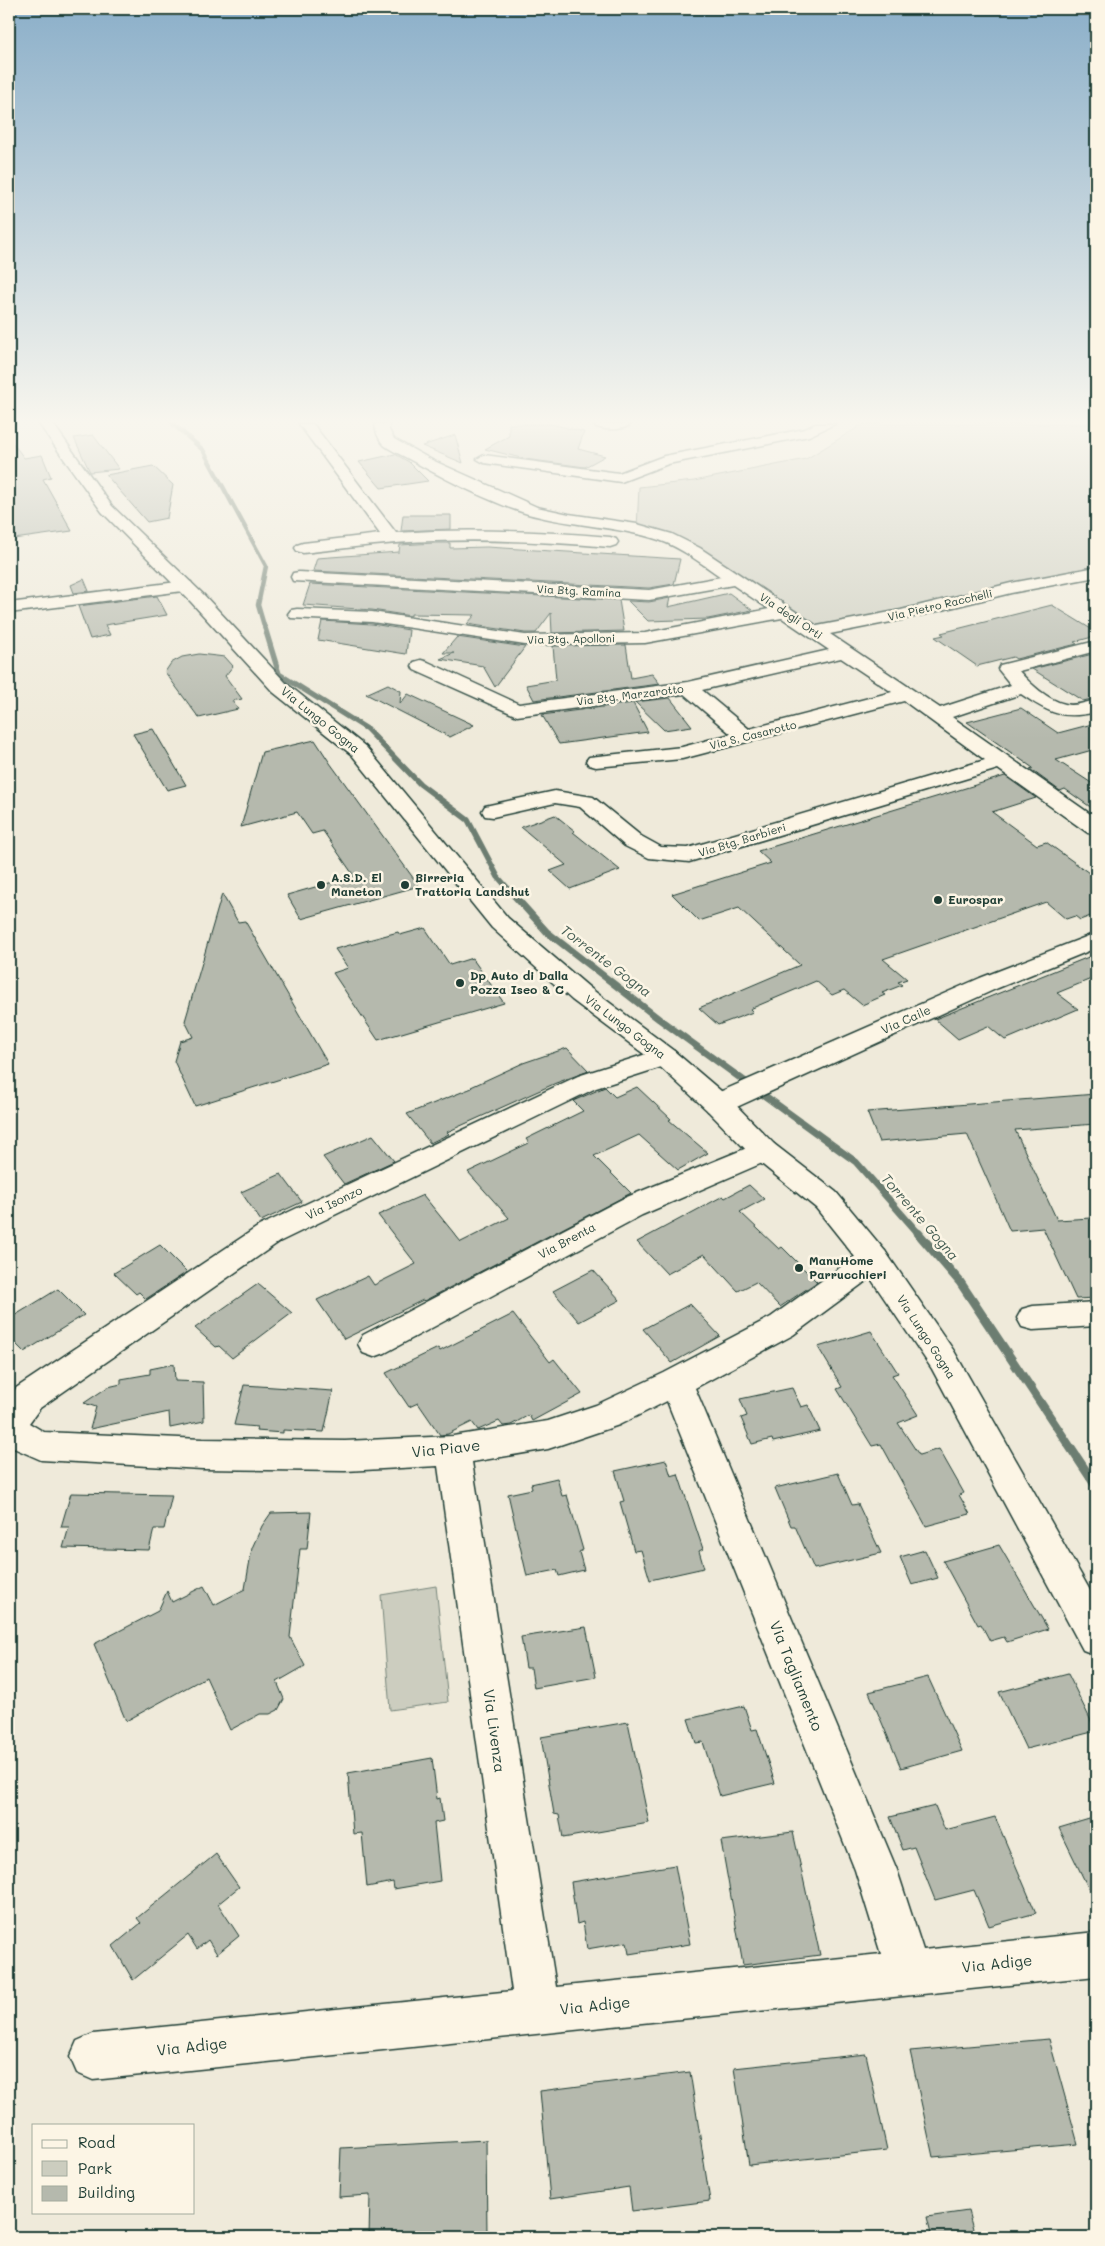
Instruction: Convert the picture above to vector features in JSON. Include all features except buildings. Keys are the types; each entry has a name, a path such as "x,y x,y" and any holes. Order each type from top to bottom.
{"street":[{"name":"Via Lungo Gogna","path":"127,529 185,586 280,688 359,751 500,923 581,994 726,1100 764,1151 826,1200 874,1259 943,1360 1096,1637"},
{"path":"385,529 392,538"},
{"name":"Via degli Orti","path":"636,529 666,537 694,550 908,694 938,715 955,730 1096,828"},
{"path":"303,548 392,538 486,536 561,538 694,550"},
{"name":"Via Pietro Racchelli","path":"814,632 901,615 1011,588 1096,572"},
{"name":"Via Btg. Ramina","path":"299,577 649,595 737,579"},
{"path":"9,608 185,586"},
{"name":"Via Btg. Apolloni","path":"297,614 372,617 525,640 644,638 784,612"},
{"path":"1096,646 1007,669 1023,687 1059,710 1075,712 1096,706"},
{"name":"Via Btg. Marzarotto","path":"421,666 517,710 688,688 844,652"},
{"path":"938,715 1023,687"},
{"path":"688,688 746,736"},
{"name":"Via S. Casarotto","path":"596,761 682,753 908,694"},
{"name":"Via Btg. Barbieri","path":"493,811 555,797 586,801 633,842 656,853 689,855 1000,762"},
{"name":"Via Caile","path":"726,1100 989,983 1096,940"},
{"name":"Via Isonzo","path":"28,1398 269,1234 587,1082 665,1057"},
{"name":"Via Brenta","path":"374,1344 632,1206 764,1151"},
{"name":"Via Piave","path":"28,1398 12,1422 13,1430 41,1446 202,1454 307,1456 453,1451 548,1435 607,1415 676,1382 782,1326 874,1259"},
{"path":"1033,1318 1096,1314"},
{"name":"Via Tagliamento","path":"676,1382 876,1870 909,1973"},
{"name":"Via Livenza","path":"453,1451 537,2012"},
{"name":"Via Adige","path":"93,2057 1096,1954"}],"green space":[{"path":"637,529 1096,529 1096,571 992,588 814,632 694,551"},
{"path":"436,1586 448,1702 390,1710 381,1595"}],"waterway":[{"name":"Torrente Gogna","path":"246,529 266,566 258,605 265,629"},
{"name":"Torrente Gogna","path":"265,628 279,674 367,729 420,784 468,820 498,877 512,893"},
{"name":"Torrente Gogna","path":"511,892 547,932 659,1019 856,1162 919,1234"},
{"name":"Torrente Gogna","path":"918,1233 960,1282 1096,1486"}],"place":[{"name":"A.S.D. El Maneton","path":"321,885"},
{"name":"Birreria Trattoria Landshut","path":"405,885"},
{"name":"Eurospar","path":"938,900"},
{"name":"Dp Auto di Dalla Pozza Iseo & C","path":"460,983"},
{"name":"ManuHome Parrucchieri","path":"799,1268"}]}
